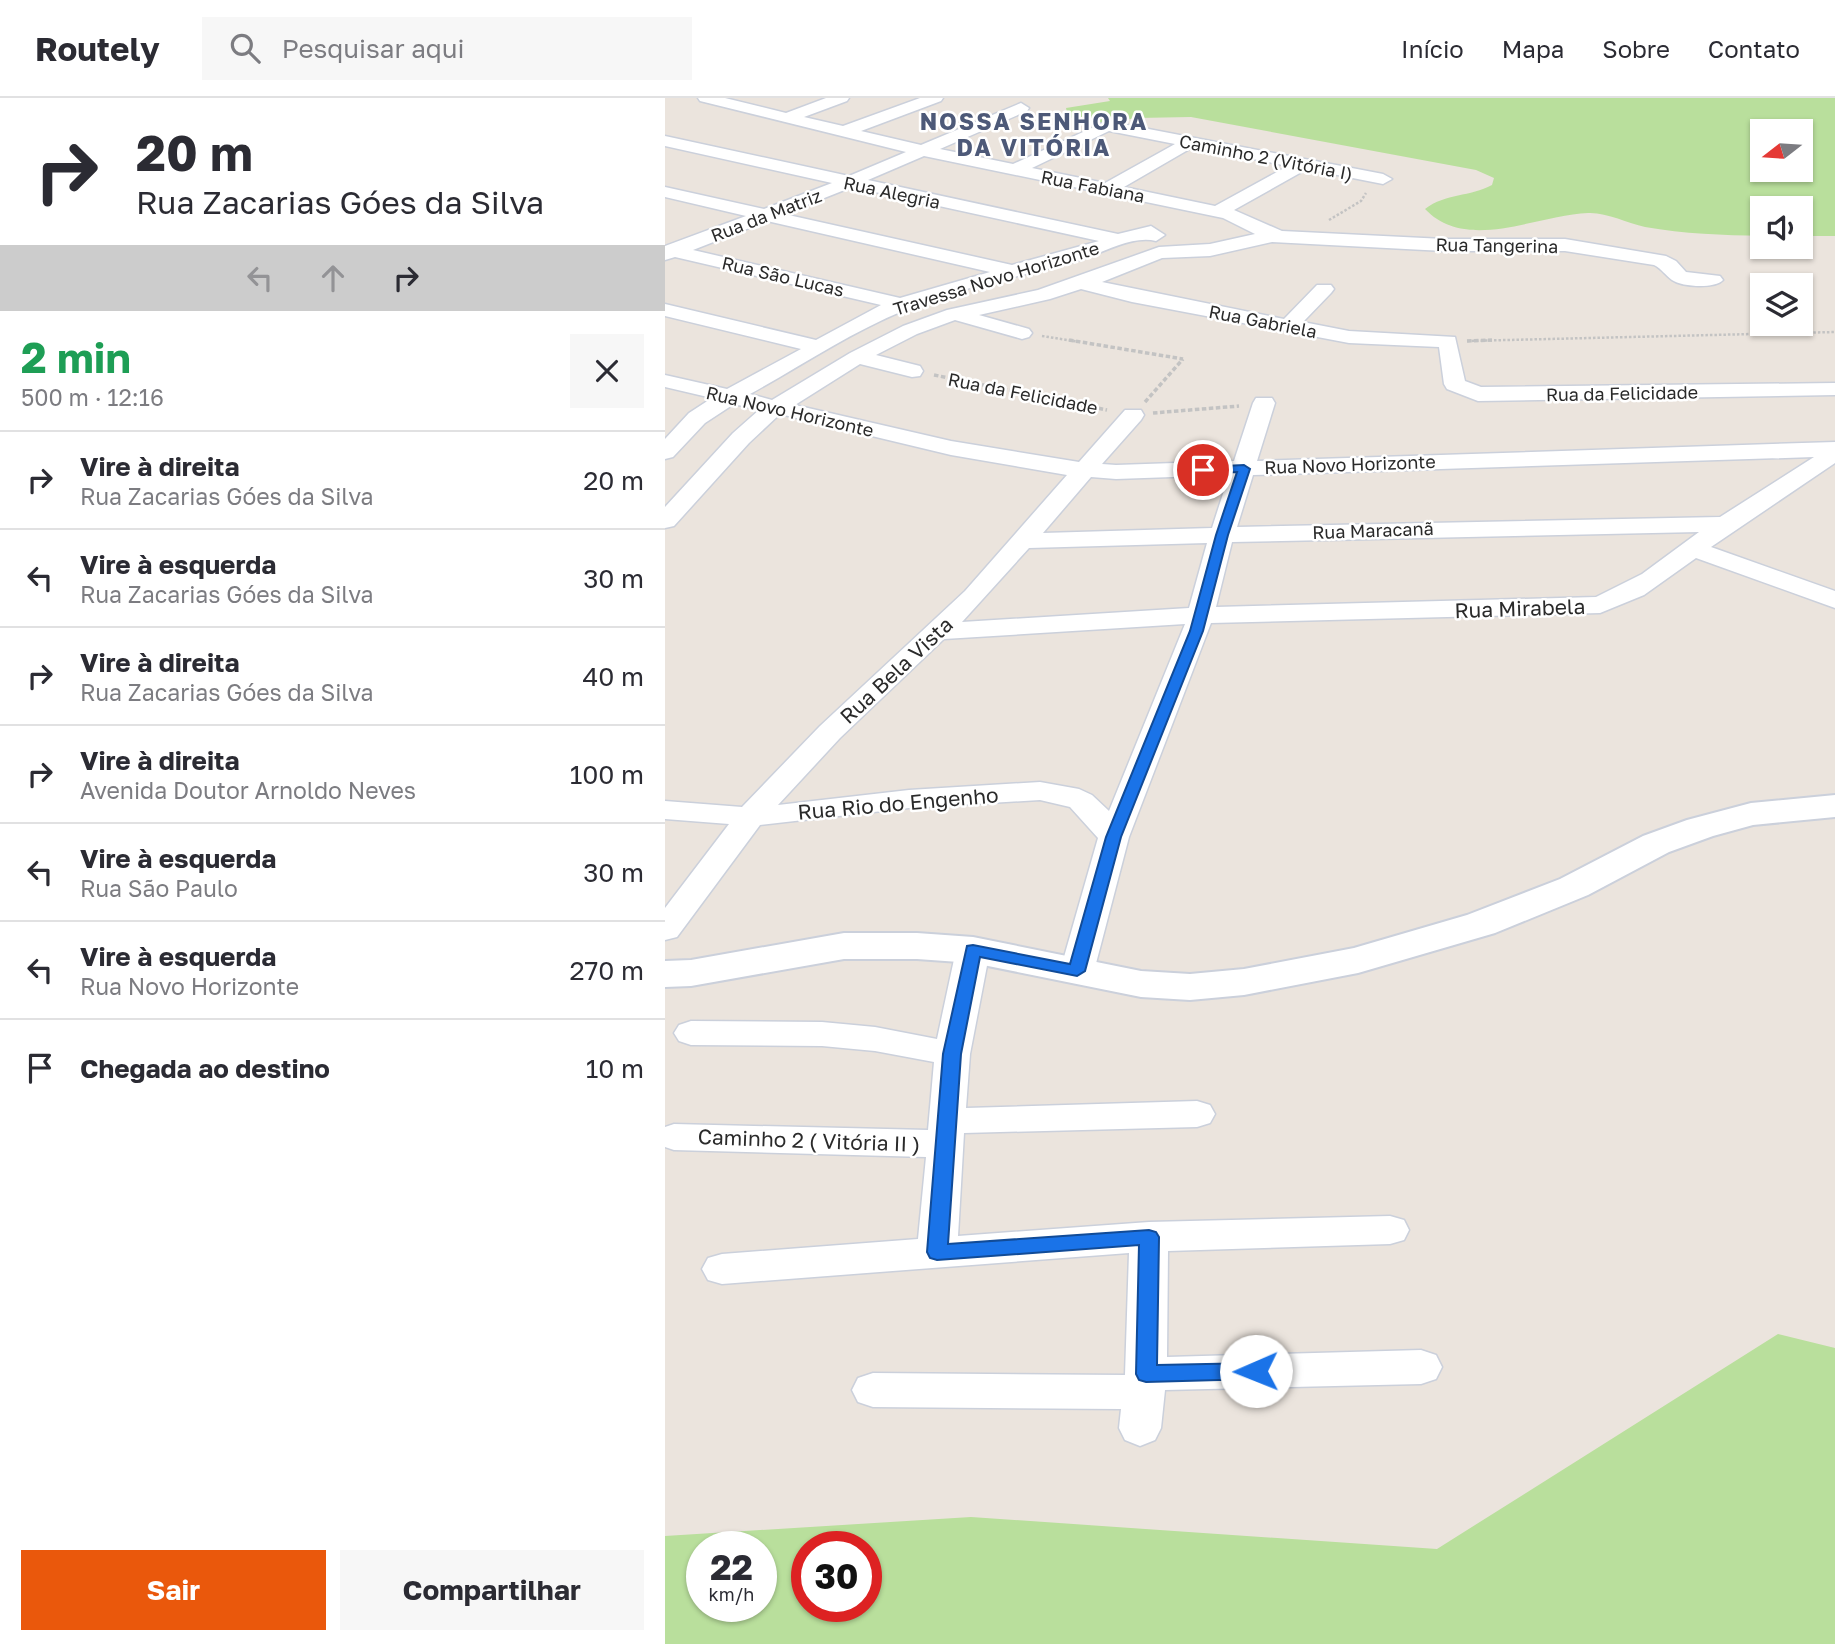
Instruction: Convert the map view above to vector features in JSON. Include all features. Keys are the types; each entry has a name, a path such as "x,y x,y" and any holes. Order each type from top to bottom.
{"main road":[{"path":"665,974 844,946 917,946 973,950 1141,984 1190,987 1244,982 1358,960 1482,924 1574,887 1656,844 1700,828 1751,814 1835,806"}],"street":[{"name":"Rua Fabiana","path":"706,98 924,151 1218,211 1241,218 1272,236"},
{"path":"787,118 841,98"},
{"path":"843,132 935,98"},
{"name":"Rua da Matriz","path":"668,251 847,183 1021,108"},
{"name":"Caminho 2 (Vitória I)","path":"1014,170 1108,126 1383,179"},
{"name":"Rua Alegria","path":"665,141 1116,241"},
{"path":"1108,189 1190,142"},
{"path":"1218,211 1306,163"},
{"path":"665,192 1012,271"},
{"name":"Travessa Novo Horizonte","path":"665,452 697,418 729,397 816,346 901,304 1012,271 1074,256 1144,232 1154,232 1156,235"},
{"path":"665,521 733,447 774,408 857,357 919,326 954,314 1036,297 1159,253 1210,250 1272,236"},
{"name":"Rua Tangerina","path":"1272,236 1444,245 1571,246 1659,260 1669,265 1680,277 1713,280"},
{"name":"Rua São Lucas","path":"668,251 901,304"},
{"name":"Rua Gabriela","path":"1080,283 1132,296 1366,339 1448,341"},
{"path":"1288,326 1324,289"},
{"path":"665,310 816,346"},
{"path":"954,314 1022,333"},
{"name":"Rua da Felicidade","path":"1448,341 1455,384 1478,394 1828,390"},
{"path":"857,357 912,370"},
{"name":"Rua Novo Horizonte","path":"665,381 951,448 1083,470 1116,472 1835,451"},
{"path":"1828,390 1835,414"},
{"path":"1077,971 1114,837 1134,782 1183,669 1264,403"},
{"name":"Rua Bela Vista","path":"665,930 750,817 830,732 940,631 1133,415"},
{"name":"Rua Mirabela","path":"940,631 1201,615 1601,605 1632,592 1726,524 1835,451"},
{"name":"Rua Maracanã","path":"1020,541 1726,524"},
{"path":"1694,549 1835,600"},
{"name":"Rua Rio do Engenho","path":"665,810 750,817 909,799 1040,791 1068,795 1081,801 1114,837"},
{"path":"937,1252 952,1054 973,950"},
{"path":"691,1032 822,1034 876,1039 952,1054"},
{"name":"Caminho 2 ( Vitória II )","path":"674,1136 947,1132 1197,1114"},
{"path":"722,1269 1149,1237 1390,1230"},
{"path":"1143,1398 1149,1237"},
{"path":"873,1390 1143,1398 1421,1367"}],"path":[{"path":"1321,225 1361,201 1365,194"},
{"path":"1448,341 1835,332"},
{"path":"1022,333 1183,359 1133,415"},
{"name":"Rua da Felicidade","path":"912,370 1133,415 1264,403"}],"green space":[{"path":"1108,98 1835,98 1835,236 1813,236 1813,196 1750,196 1750,236 1703,234 1645,227 1595,213 1568,215 1503,228 1461,228 1442,222 1425,209 1441,200 1484,189 1492,185 1494,178 1476,170 1191,117 1083,123 1068,116 1066,108 1110,101"},
{"path":"1778,1334 1835,1348 1835,1644 665,1644 665,1536 686,1535 686,1622 777,1622 777,1531 746,1531 971,1517 1437,1549"}],"district":[{"name":"NOSSA SENHORA DA VITÓRIA","path":"1034,134"}],"route":[{"path":"1203,470 1244,469 1183,669 1134,782 1114,837 1077,971 973,950 952,1054 937,1252 1149,1237 1146,1374 1256,1371"}]}
